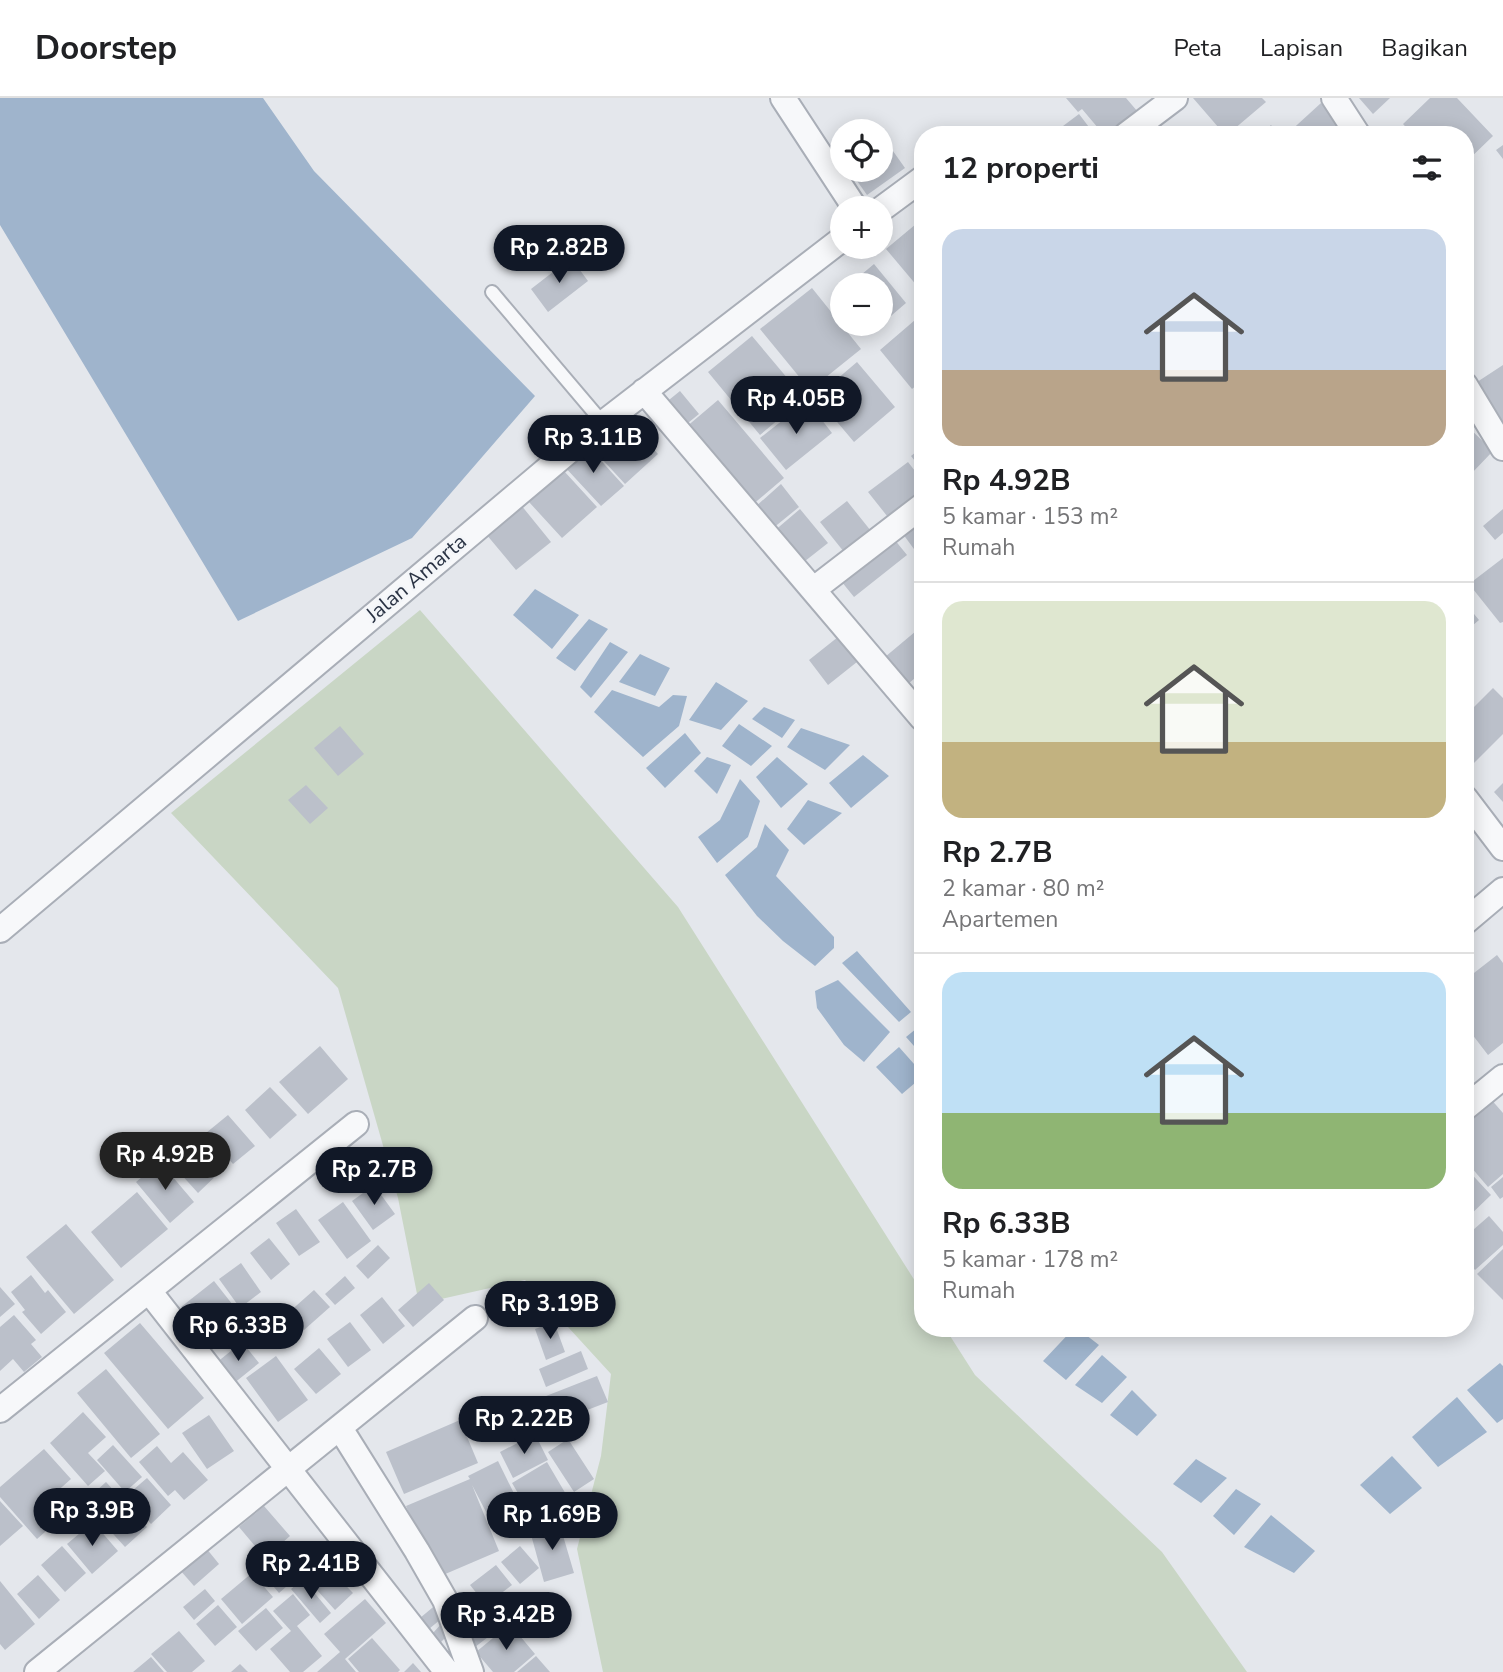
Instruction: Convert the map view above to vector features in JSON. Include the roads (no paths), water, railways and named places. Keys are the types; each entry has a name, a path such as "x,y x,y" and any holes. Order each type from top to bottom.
{"street":[{"path":"783,98 847,196"},
{"path":"1138,126 1175,98"},
{"path":"1334,98 1351,126"},
{"path":"893,200 914,185"},
{"name":"Jalan Amarta","path":"0,930 596,428 830,248"},
{"path":"644,391 914,708"},
{"path":"1474,400 1503,448"},
{"path":"814,589 914,512"},
{"path":"1474,810 1503,848"},
{"path":"1474,914 1503,890"},
{"path":"1474,1101 1503,1077"},
{"path":"0,1410 356,1124"},
{"path":"149,1291 447,1672"},
{"path":"37,1672 475,1318"},
{"path":"340,1428 418,1551 445,1600 471,1672"}],"lane":[{"path":"492,292 596,428"}],"water":[{"path":"0,98 263,98 314,171 535,396 412,538 238,621 0,225"},
{"path":"535,589 579,615 552,649 513,615"},
{"path":"589,619 608,629 575,671 556,658"},
{"path":"610,642 628,652 591,698 580,687"},
{"path":"640,654 670,668 655,696 619,682"},
{"path":"716,682 748,701 721,730 689,720"},
{"path":"612,690 659,707 673,695 687,696 679,726 643,757 594,712"},
{"path":"764,707 795,720 782,738 752,719"},
{"path":"739,724 772,746 751,766 722,746"},
{"path":"801,728 850,745 825,770 787,747"},
{"path":"685,733 701,753 665,788 646,768"},
{"path":"863,755 889,776 851,808 829,783"},
{"path":"707,757 731,765 717,794 694,771"},
{"path":"777,757 808,784 781,808 756,777"},
{"path":"740,779 760,801 748,837 717,863 698,837 720,820"},
{"path":"808,800 842,813 804,845 787,829"},
{"path":"765,824 789,850 776,876 834,937 834,948 815,966 757,916 725,875 757,847"},
{"path":"857,951 911,1012 899,1022 842,963"},
{"path":"838,980 890,1032 864,1062 844,1045 817,1008 815,991"},
{"path":"914,1030 914,1046 906,1037"},
{"path":"899,1047 914,1064 914,1084 902,1094 876,1067"},
{"path":"1066,1337 1089,1337 1099,1345 1066,1380 1043,1361"},
{"path":"1102,1355 1127,1377 1102,1403 1075,1385"},
{"path":"1500,1363 1503,1366 1503,1419 1497,1423 1467,1390"},
{"path":"1132,1390 1157,1415 1137,1436 1110,1415"},
{"path":"1457,1397 1487,1432 1438,1467 1412,1437"},
{"path":"1392,1456 1422,1488 1390,1514 1360,1485"},
{"path":"1196,1459 1227,1478 1201,1503 1173,1484"},
{"path":"1236,1489 1261,1504 1234,1535 1213,1516"},
{"path":"1271,1515 1315,1551 1294,1573 1244,1547"}]}
